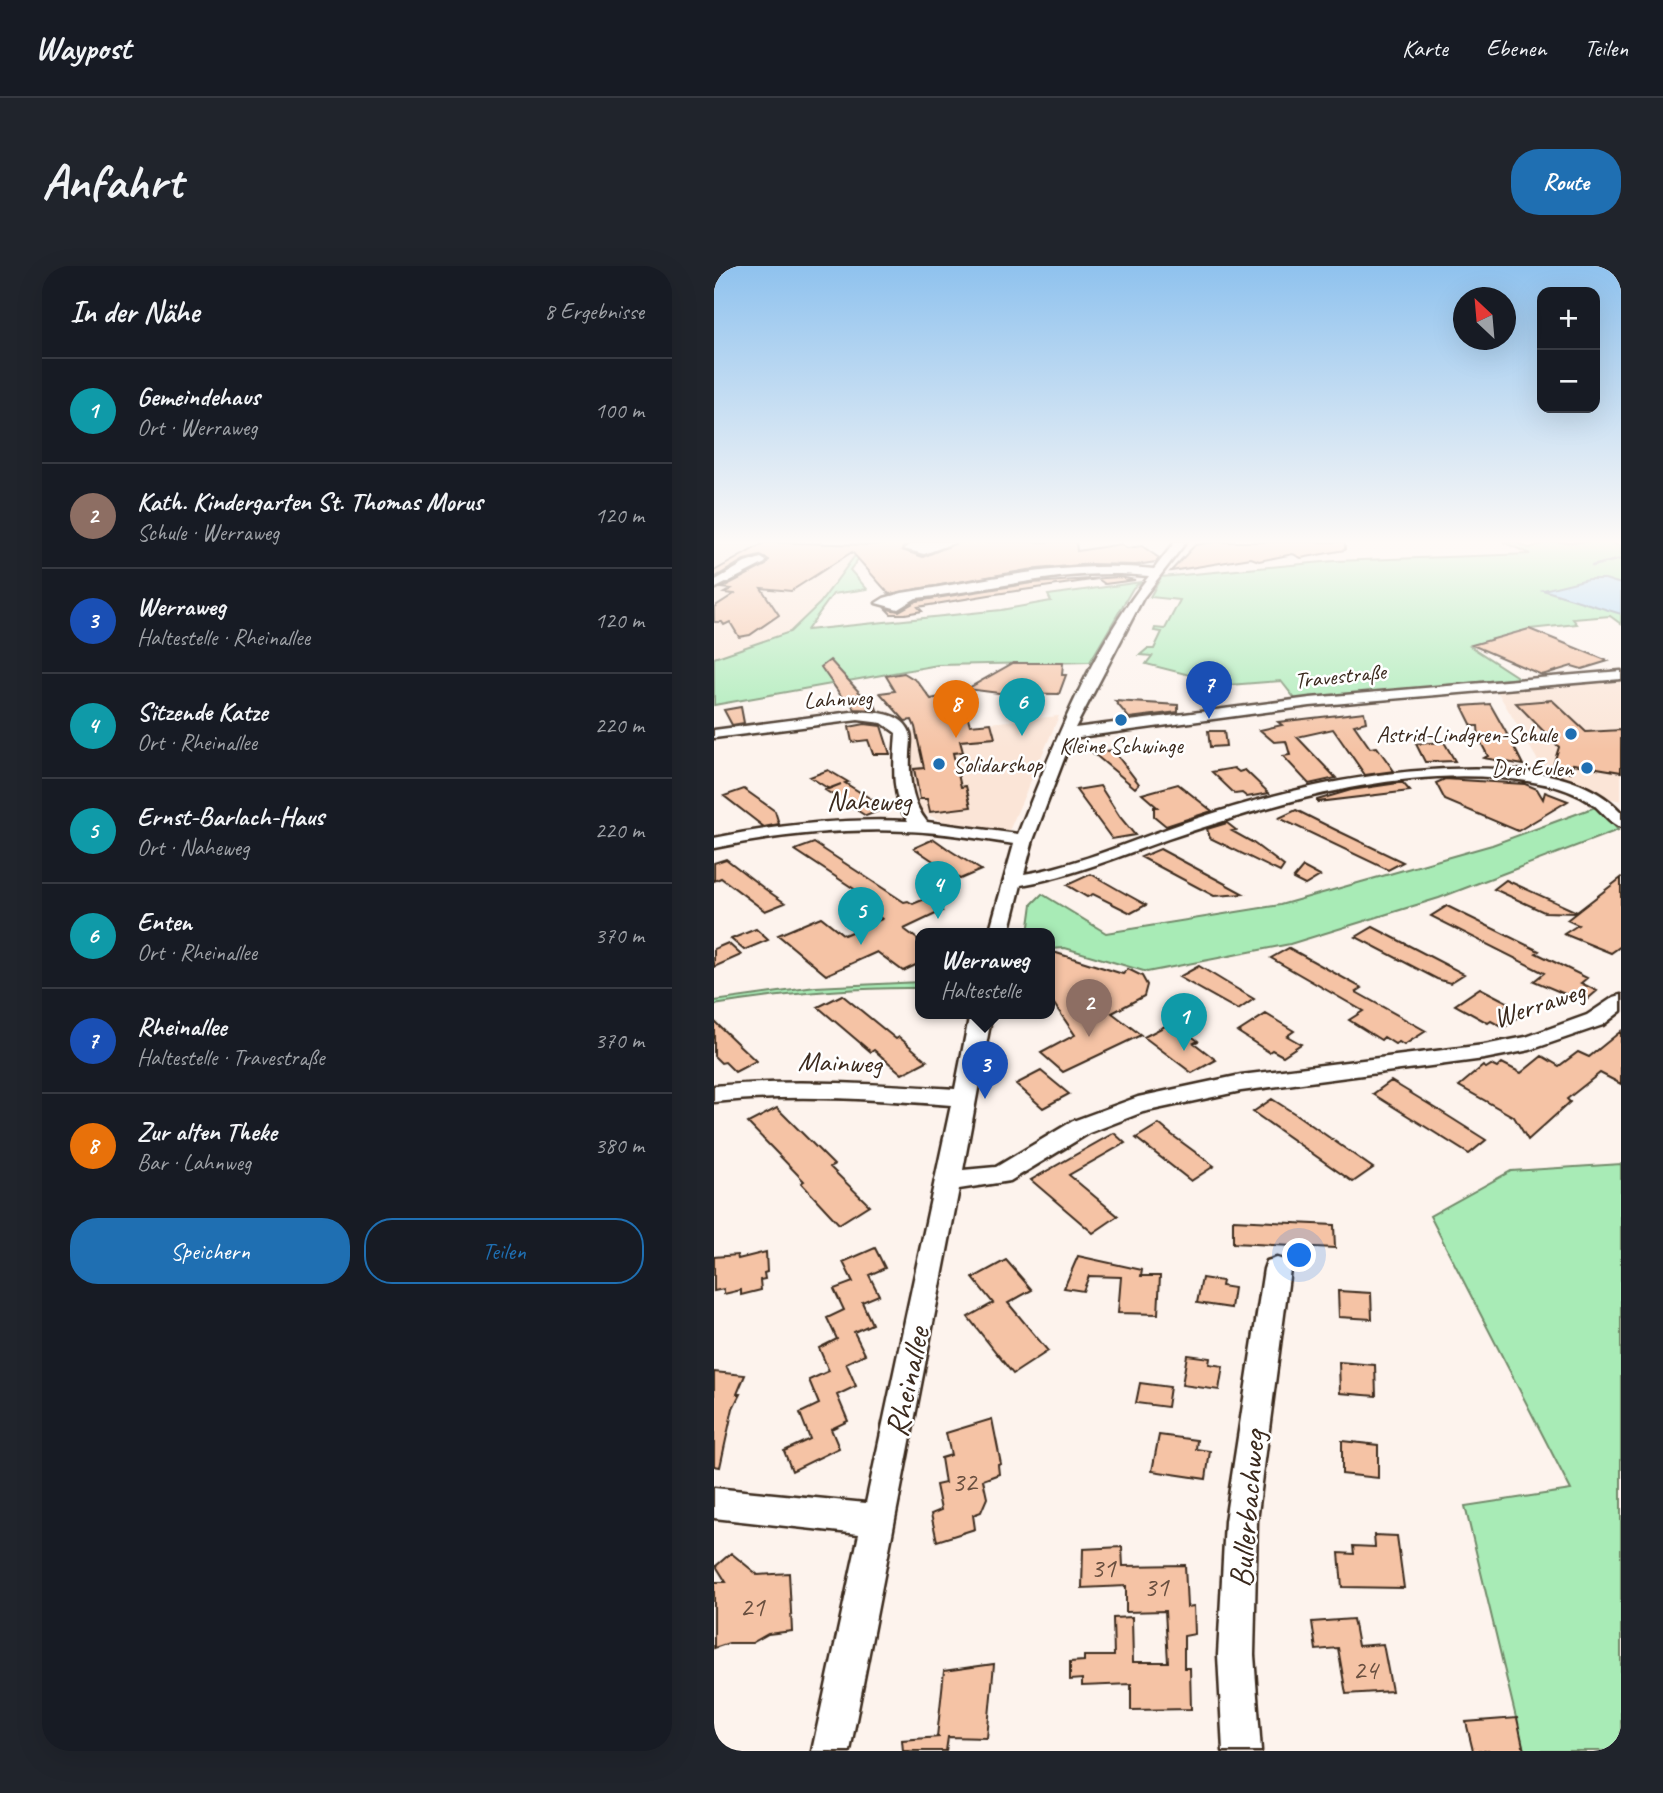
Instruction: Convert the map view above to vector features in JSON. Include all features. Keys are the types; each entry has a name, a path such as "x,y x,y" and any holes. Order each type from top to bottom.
{"street":[{"path":"1000,928 1024,840 1065,734 1130,611"},
{"name":"Travestraße","path":"1065,734 1301,703 1621,675"},
{"name":"Lahnweg","path":"714,734 851,716 873,716 893,722 903,733 902,787 906,807 921,827"},
{"path":"1012,881 1070,870 1170,833 1281,799 1403,777 1467,773 1528,776 1560,783 1614,805 1621,822"},
{"name":"Naheweg","path":"714,843 811,827 921,827 1024,840"},
{"name":"Werraweg","path":"948,1181 1001,1175 1071,1132 1104,1116 1138,1105 1241,1083 1472,1054 1530,1042 1595,1020 1621,1001"},
{"name":"Rheinallee","path":"831,1751 980,1019"},
{"name":"Mainweg","path":"714,1094 768,1089 840,1089 965,1098"},
{"name":"Bullerbachweg","path":"1242,1751 1236,1655 1241,1521 1277,1269"},
{"path":"714,1503 879,1520"}],"shaded area":[{"path":"714,611 811,611 789,632 714,657"},
{"name":"Astrid-Lindgren-Schule","path":"1621,681 1621,801 1547,776 1497,691"},
{"path":"1059,716 1009,831 949,824 921,812 917,806 911,781 909,731"}],"green space":[{"path":"811,611 821,611 807,630 988,611 1119,611 1090,662 938,665 714,705 714,658 790,632"},
{"path":"1174,611 1621,611 1621,624 1610,616 1573,619 1577,624 1530,629 1470,646 1519,678 1296,700 1281,681 1229,685 1146,664 1152,656 1140,655 1147,649 1154,649 1162,632 1154,631 1155,628 1165,629"},
{"path":"1598,806 1618,830 1439,898 1290,944 1147,972 1065,948 1055,949 1055,928 1029,928 1032,904 1042,894 1106,933 1280,905 1492,845"},
{"path":"915,982 915,988 817,992 714,1005 714,1001 815,987"},
{"path":"1621,1164 1621,1751 1524,1751 1465,1506 1571,1490 1430,1216 1511,1171"}],"building":[{"path":"714,611 777,611 779,615 750,635 739,637 730,622 724,625 722,622 714,622"},
{"path":"888,611 920,611 905,614 891,614"},
{"path":"1529,629 1608,661 1582,669 1572,666 1542,675 1472,645"},
{"path":"830,660 859,692 865,696 872,695 877,710 855,709 847,699 844,700 821,667"},
{"path":"1013,663 1063,663 1062,675 1066,675 1059,694 999,693 967,689"},
{"path":"904,673 917,681 931,699 939,697 952,707 952,718 968,718 970,725 991,723 995,738 960,741 963,752 953,753 961,787 966,786 971,807 930,812 927,799 920,799 914,769 924,768 915,727 912,720 905,721 880,693 895,691 886,676"},
{"path":"1552,700 1586,732 1621,730 1621,772 1573,764 1571,772 1552,769 1559,747 1516,703"},
{"path":"1115,701 1178,705 1178,712 1129,718"},
{"path":"1490,704 1523,765 1484,758 1488,756 1479,739 1478,726 1472,726 1462,706"},
{"path":"741,707 744,723 732,725 724,710"},
{"path":"1364,712 1366,722 1354,725 1370,748 1377,747 1394,771 1365,775 1333,729 1297,737 1336,778 1309,784 1283,756 1290,755 1286,741 1274,742 1260,730 1282,725 1278,722"},
{"path":"865,724 881,726 890,754 873,754 868,740 852,742 849,727"},
{"path":"1208,731 1224,731 1226,746 1210,747"},
{"path":"1444,742 1455,761 1425,762 1416,744"},
{"path":"1113,750 1139,784 1135,788 1093,753"},
{"path":"1234,768 1239,772 1245,770 1269,793 1247,797 1242,793 1235,794 1212,772"},
{"path":"828,770 886,808 866,816 810,777"},
{"path":"1445,779 1525,784 1537,789 1543,799 1545,792 1568,801 1518,831 1445,800 1436,783"},
{"path":"1403,783 1410,791 1317,802 1351,790"},
{"path":"1178,784 1212,811 1166,826 1154,816 1154,807 1157,807 1142,794"},
{"path":"1100,786 1135,835 1112,839 1076,790"},
{"path":"744,789 775,811 779,824 764,827 724,796"},
{"path":"1296,810 1403,862 1388,870 1279,818"},
{"path":"1227,823 1236,830 1232,831 1284,866 1280,872 1210,838 1207,829"},
{"path":"934,839 981,870 960,879 914,848"},
{"path":"814,843 904,902 913,904 925,899 942,911 904,929 915,937 915,965 903,971 877,952 826,975 778,935 821,917 844,935 882,919 870,910 880,906 795,850"},
{"path":"1160,849 1244,894 1214,896 1141,857"},
{"path":"726,859 785,903 765,911 721,878 714,881 714,863"},
{"path":"1303,867 1320,876 1305,885 1293,879"},
{"path":"1091,874 1146,905 1131,913 1093,894 1087,897 1067,885"},
{"path":"1621,878 1621,946 1611,953 1564,934 1578,925 1567,920 1576,913 1544,912 1494,889 1506,880 1577,912"},
{"path":"1447,906 1587,978 1581,983 1597,991 1584,1002 1534,981 1544,973 1431,916"},
{"path":"1373,927 1464,974 1450,983 1437,979 1356,937"},
{"path":"756,929 768,940 744,950 731,939"},
{"path":"728,943 741,955 714,967 714,949"},
{"path":"1289,948 1362,988 1356,992 1426,1031 1404,1045 1399,1042 1395,1044 1384,1037 1381,1040 1349,1020 1363,1011 1271,958"},
{"path":"1055,953 1123,974 1128,969 1142,976 1147,985 1144,996 1112,1013 1141,1035 1063,1072 1041,1053 1075,1035 1055,1005"},
{"path":"1199,966 1254,999 1238,1010 1179,977"},
{"path":"1480,988 1509,1003 1503,1008 1519,1016 1504,1028 1491,1021 1488,1023 1455,1005"},
{"path":"842,995 927,1061 902,1074 874,1050 871,1052 818,1007"},
{"path":"1266,1014 1294,1031 1287,1036 1301,1044 1283,1056 1272,1050 1269,1052 1238,1032"},
{"path":"714,1021 756,1061 735,1072 725,1062 721,1063 714,1056"},
{"path":"1167,1025 1175,1031 1181,1028 1198,1041 1194,1043 1216,1060 1192,1073 1144,1037"},
{"path":"1621,1031 1621,1084 1600,1073 1567,1099 1570,1102 1528,1140 1514,1117 1459,1086 1483,1066 1486,1068 1491,1065 1497,1068 1502,1063 1521,1073 1542,1056 1559,1066 1578,1052 1589,1057"},
{"path":"1041,1071 1069,1094 1043,1108 1016,1084"},
{"path":"1391,1081 1486,1140 1469,1154 1373,1094"},
{"path":"1272,1099 1373,1168 1353,1182 1253,1112"},
{"path":"777,1108 834,1165 830,1167 869,1205 839,1224 801,1183 804,1181 748,1123"},
{"path":"1159,1124 1214,1166 1191,1181 1136,1138"},
{"path":"1114,1133 1125,1143 1069,1175 1118,1216 1093,1233 1031,1180"},
{"path":"1233,1220 1334,1225 1335,1248 1233,1243"},
{"path":"875,1248 885,1268 869,1275 879,1295 862,1302 872,1324 854,1332 865,1354 846,1363 856,1386 837,1395 848,1421 831,1429 839,1448 792,1471 784,1451 810,1439 800,1413 819,1404 809,1380 829,1371 819,1348 837,1339 827,1318 844,1310 834,1289 853,1282 843,1262"},
{"path":"766,1252 767,1272 764,1273 765,1279 760,1280 761,1290 741,1295 741,1290 724,1294 724,1289 714,1291 714,1257 737,1255 738,1259"},
{"path":"1078,1256 1142,1270 1141,1276 1160,1276 1158,1314 1118,1313 1121,1277 1089,1276 1083,1291 1064,1288"},
{"path":"1006,1260 1032,1290 1008,1303 1048,1351 1013,1374 968,1317 993,1303 973,1278"},
{"path":"1202,1278 1222,1281 1221,1286 1234,1288 1231,1308 1197,1303"},
{"path":"1338,1291 1371,1293 1372,1319 1339,1317"},
{"path":"1187,1355 1210,1358 1209,1364 1223,1366 1219,1390 1182,1385"},
{"path":"1339,1362 1375,1365 1376,1396 1340,1393"},
{"path":"714,1372 745,1375 733,1408 720,1467 714,1466"},
{"path":"1140,1383 1170,1387 1167,1407 1136,1403"},
{"path":"992,1419 1001,1464 998,1465 999,1474 983,1480 987,1498 981,1512 973,1515 975,1529 937,1541 931,1514 941,1510 936,1485 945,1483 941,1458 951,1455 946,1433"},
{"path":"1159,1435 1197,1440 1196,1449 1210,1451 1206,1479 1152,1471"},
{"path":"1342,1441 1378,1445 1378,1478 1342,1474"},
{"path":"1374,1535 1397,1536 1404,1588 1342,1587 1339,1553 1354,1554 1353,1546 1375,1547"},
{"path":"1122,1547 1123,1566 1185,1565 1187,1607 1194,1606 1195,1634 1184,1636 1184,1668 1190,1668 1191,1709 1131,1710 1131,1684 1082,1686 1082,1679 1070,1680 1070,1662 1084,1661 1084,1656 1114,1656 1113,1618 1132,1617 1133,1662 1168,1662 1165,1611 1126,1612 1126,1586 1082,1588 1083,1549"},
{"path":"731,1553 758,1575 789,1573 792,1631 768,1634 752,1643 729,1643 714,1648 714,1582 726,1582 716,1566"},
{"path":"1353,1619 1358,1646 1383,1644 1392,1691 1346,1694 1338,1648 1316,1650 1312,1622"},
{"path":"994,1664 987,1738 948,1737 946,1751 903,1751 902,1740 940,1737 937,1737 944,1671"},
{"path":"1517,1718 1524,1751 1473,1751 1466,1722"}],"place":[{"name":"Rheinallee","path":"1209,719"},
{"name":"Kleine Schwinge","path":"1121,720"},
{"name":"Astrid-Lindgren-Schule","path":"1571,734"},
{"name":"Enten","path":"1022,736"},
{"name":"Zur alten Theke","path":"956,738"},
{"name":"Solidarshop","path":"939,764"},
{"name":"Drei Eulen","path":"1587,768"},
{"name":"Sitzende Katze","path":"938,919"},
{"name":"Ernst-Barlach-Haus","path":"861,945"},
{"name":"Kath. Kindergarten St. Thomas Morus","path":"1089,1037"},
{"name":"Gemeindehaus","path":"1184,1051"},
{"name":"Werraweg","path":"985,1099"}]}
